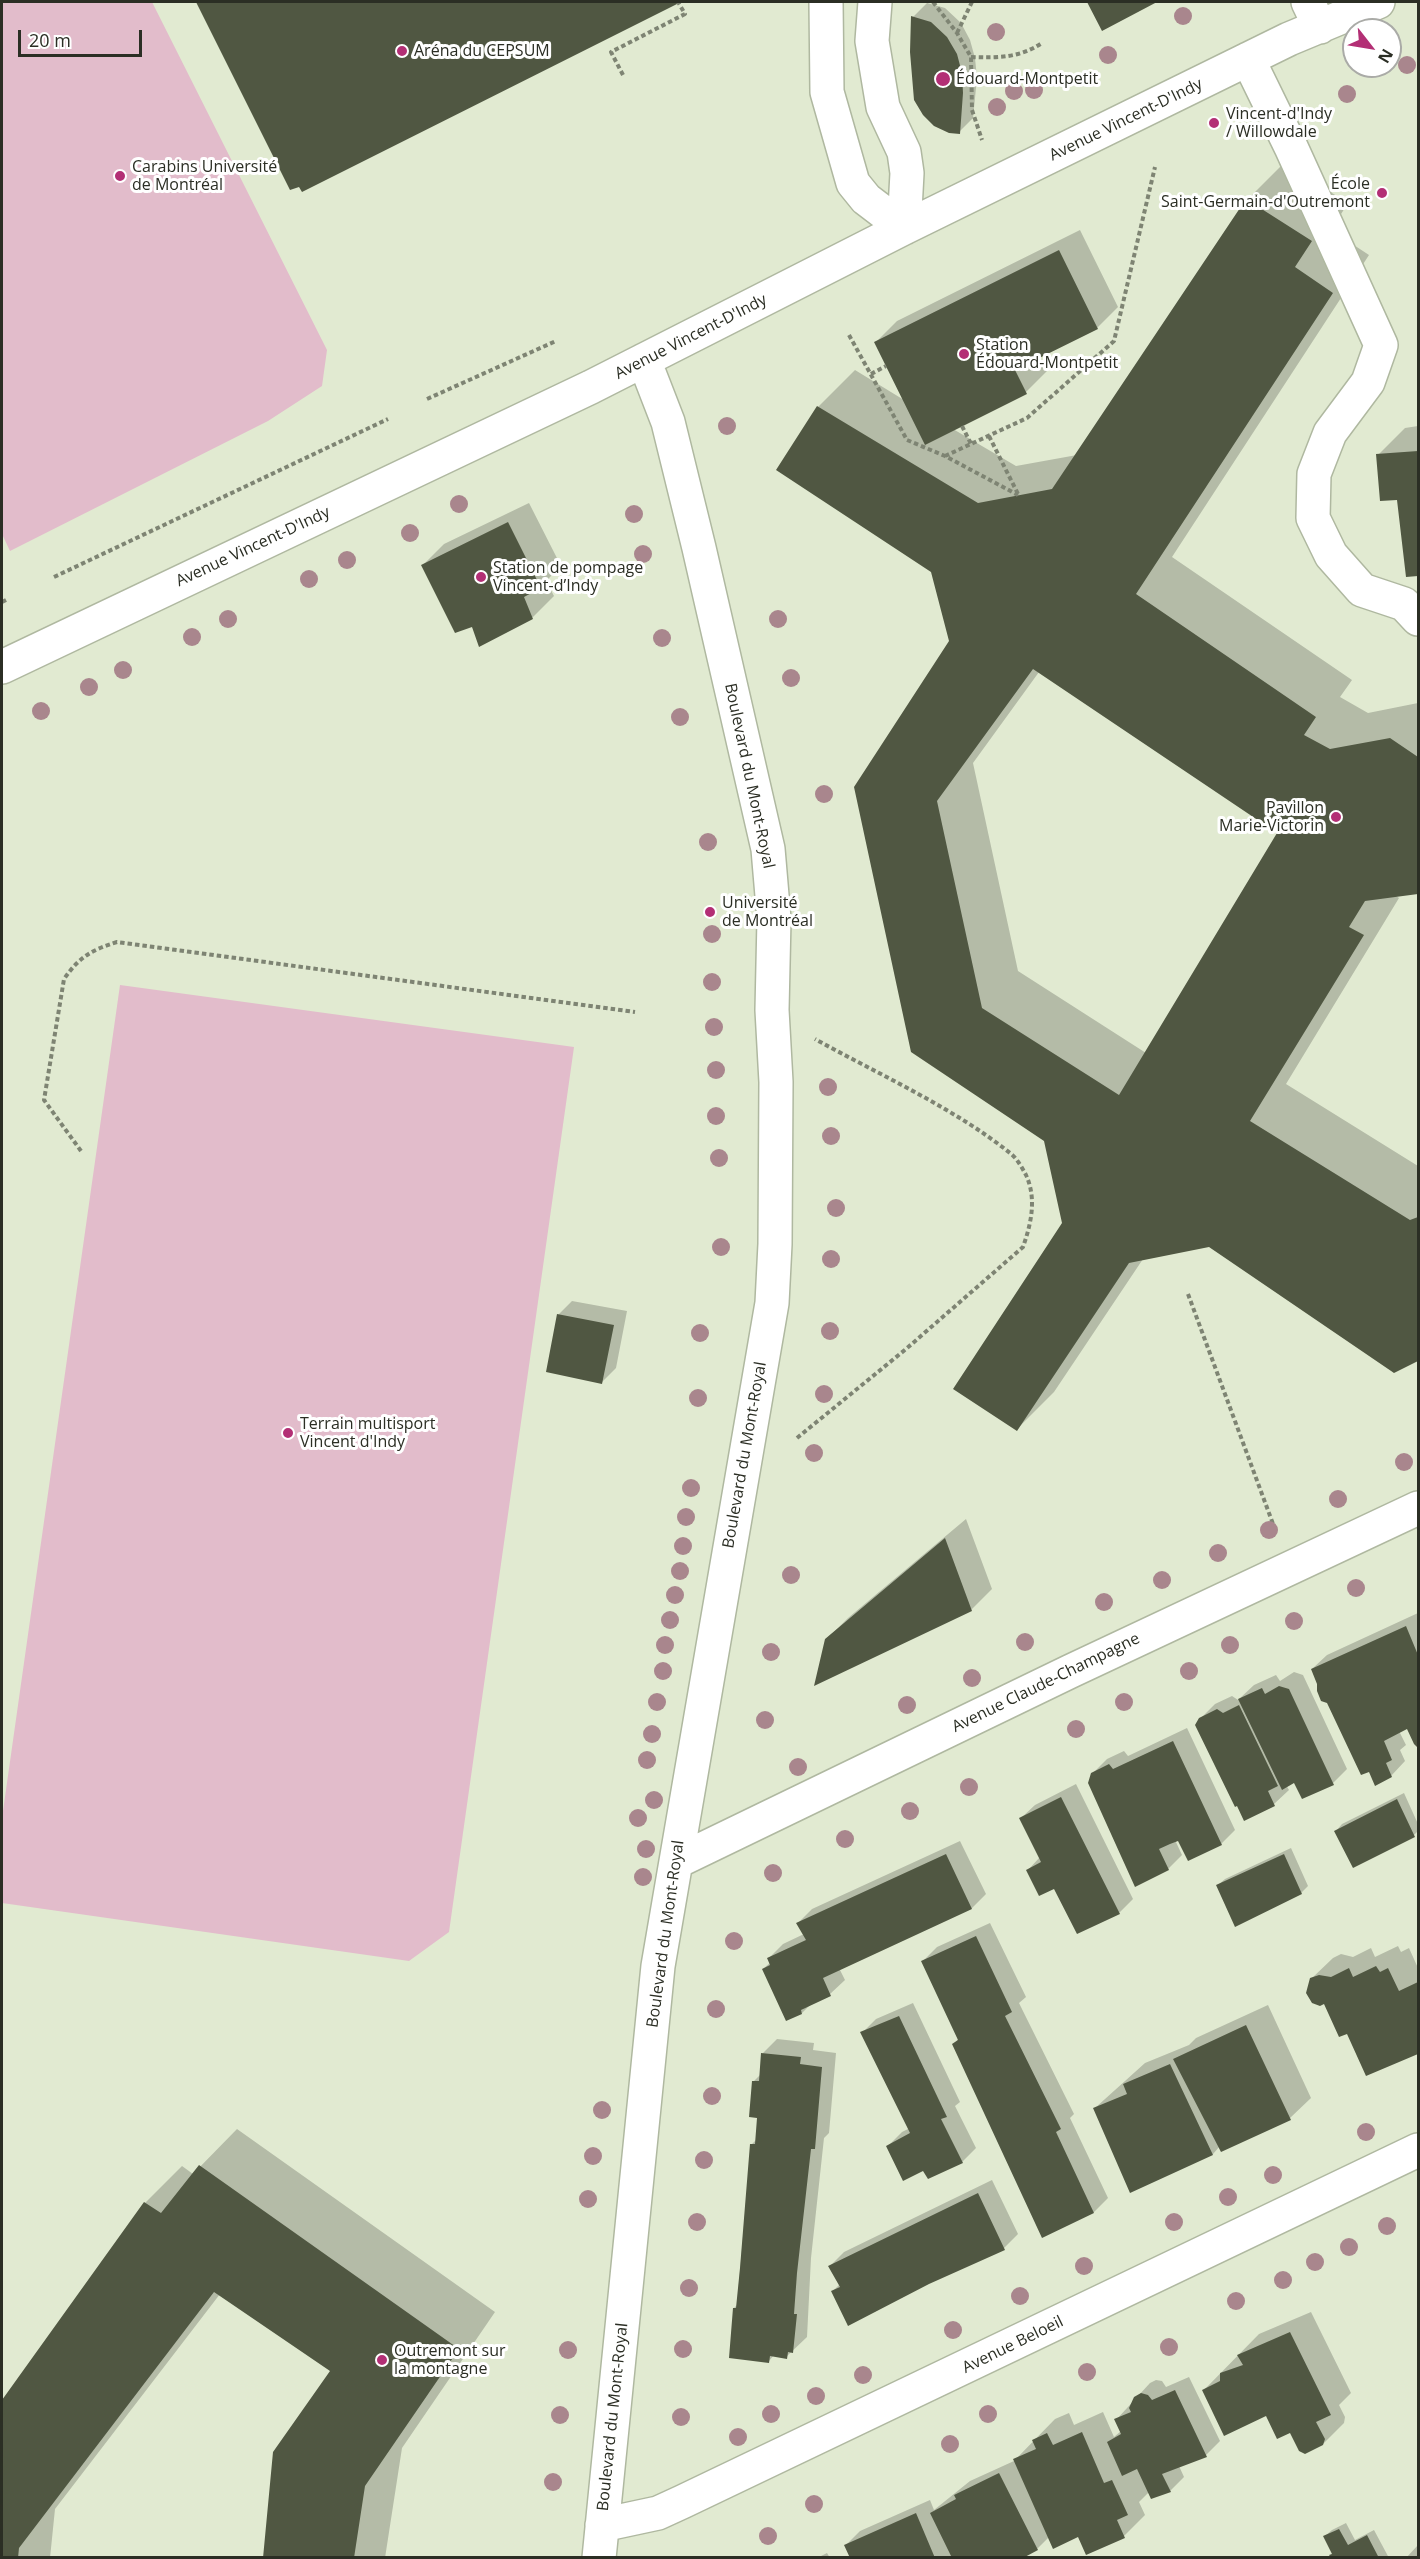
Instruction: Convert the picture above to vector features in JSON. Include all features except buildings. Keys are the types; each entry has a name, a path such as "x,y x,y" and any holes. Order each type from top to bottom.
{"street":[{"path":"826,2 827,92 853,183 866,199 904,228"},
{"path":"875,2 872,41 883,108 904,152 907,173 904,228"},
{"name":"Avenue Vincent-D'Indy","path":"2,667 644,360 904,228 1289,39 1314,14 1378,2"},
{"path":"1248,59 1291,147 1381,345 1368,382 1330,433 1314,474 1313,518 1331,555 1362,590 1404,604 1419,619"},
{"name":"Boulevard du Mont-Royal","path":"599,2558 658,1966 772,1303 776,1094 772,1010 774,919 768,849 668,422 644,360"},
{"name":"Avenue Claude-Champagne","path":"676,1862 1071,1671 1419,1509"},
{"name":"Avenue Beloeil","path":"602,2525 658,2513 682,2502 1419,2150"}],"path":[{"path":"623,75 610,52 685,14 678,2"},
{"path":"933,2 957,33 971,57 972,110 982,140"},
{"path":"957,33 972,2"},
{"path":"971,57 1004,58 1028,52 1042,43"},
{"path":"945,456 1027,418 1114,341 1155,167"},
{"path":"849,335 907,440 945,456 1018,495 989,436"},
{"path":"427,399 556,341"},
{"path":"871,374 886,366"},
{"path":"54,577 388,419"},
{"path":"962,426 970,444"},
{"path":"2,602 8,599"},
{"path":"81,1151 44,1100 64,979 75,964 94,950 117,942 635,1012"},
{"path":"797,1438 906,1349 1023,1247 1030,1226 1032,1210 1031,1193 1026,1176 1012,1154 947,1111 815,1040"},
{"path":"1188,1294 1278,1538"}],"shaded area":[{"name":"Carabins Université de Montréal","path":"2,2 152,2 327,350 322,386 268,421 10,551 2,534"},
{"name":"Terrain multisport Vincent d'Indy","path":"120,985 574,1047 449,1932 409,1961 2,1903 2,1818"}],"place":[{"name":"Aréna du CEPSUM","path":"402,51"},
{"name":"Édouard-Montpetit","path":"943,79"},
{"name":"Vincent-d'Indy / Willowdale","path":"1214,123"},
{"name":"Carabins Université de Montréal","path":"120,176"},
{"name":"École Saint-Germain-d'Outremont","path":"1382,193"},
{"name":"Station Édouard-Montpetit","path":"964,354"},
{"name":"Station de pompage Vincent-d’Indy","path":"481,577"},
{"name":"Pavillon Marie-Victorin","path":"1336,817"},
{"name":"Université de Montréal","path":"710,912"},
{"name":"Terrain multisport Vincent d'Indy","path":"288,1433"},
{"name":"Outremont sur la montagne","path":"382,2360"}]}
